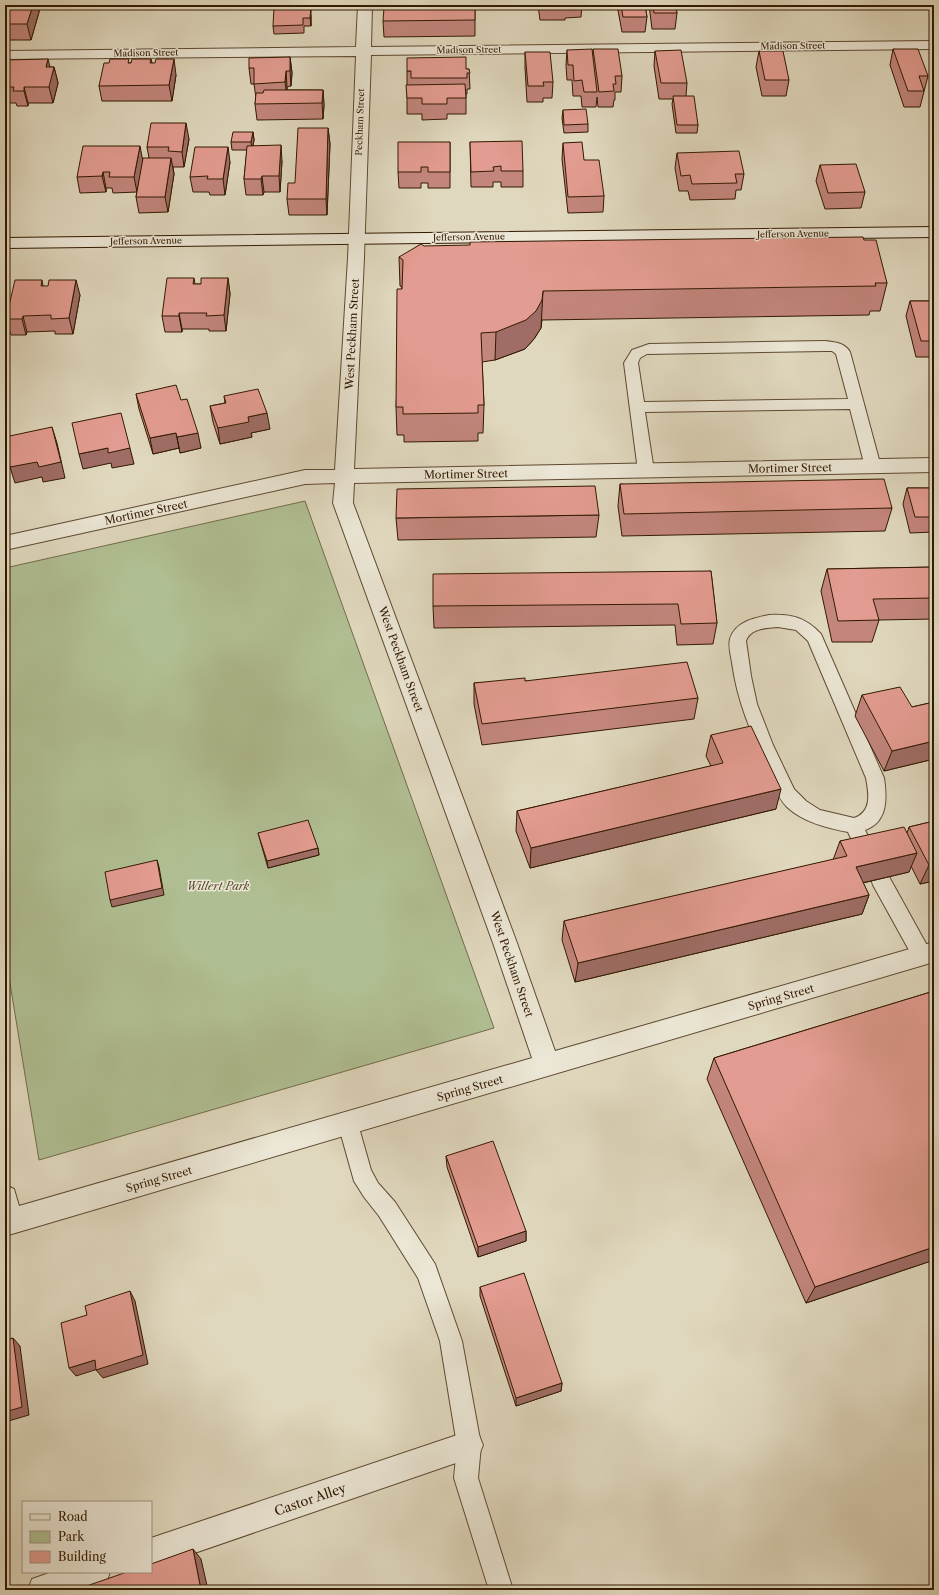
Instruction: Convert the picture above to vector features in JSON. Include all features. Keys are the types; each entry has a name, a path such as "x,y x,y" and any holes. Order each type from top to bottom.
{"street":[{"name":"Peckham Street","path":"356,238 365,5"},
{"name":"Madison Street","path":"5,55 934,44"},
{"name":"Jefferson Avenue","path":"5,243 934,232"},
{"name":"West Peckham Street","path":"356,238 343,503 491,906 547,1065"},
{"name":"Mortimer Street","path":"5,542 305,477 934,466"},
{"name":"Spring Street","path":"6,1214 348,1124 928,953"},
{"name":"Castor Alley","path":"152,1553 469,1445"},
{"path":"43,1590 92,1573"}],"lane":[{"path":"646,471 631,363 633,356 639,351 649,349 825,346 835,348 843,352 872,467"},
{"path":"638,407 856,404"},
{"path":"776,621 792,622 803,626 815,638 872,771 879,798 870,819 854,826 826,821 804,809 793,800 783,784 746,700 741,678 737,645 740,636 751,626 776,621"},
{"path":"854,826 867,853"},
{"path":"880,880 928,953"},
{"path":"348,1124 361,1174 371,1190 387,1209 427,1272 451,1341 469,1445 466,1478 501,1590"}],"green space":[{"name":"Willert Park","path":"305,501 494,1028 39,1160 5,953 5,568"}],"building":[{"path":"7,5 33,5 27,24 5,24 5,12"},
{"path":"421,5 475,5 475,20 383,21 384,8 421,8"},
{"path":"621,5 645,5 647,17 623,17"},
{"path":"653,5 675,5 677,13 654,13"},
{"path":"311,7 310,18 303,18 303,25 273,26 274,8"},
{"path":"592,49 597,92 584,92 582,80 574,81 573,65 568,65 567,50"},
{"path":"593,49 618,49 622,76 615,76 616,84 613,84 614,91 599,92"},
{"path":"893,49 918,49 928,76 919,76 924,91 908,91"},
{"path":"681,50 687,83 661,83 655,51"},
{"path":"759,51 783,51 789,80 765,80"},
{"path":"525,52 550,52 553,82 543,82 544,86 528,86"},
{"path":"290,57 290,71 286,71 285,82 254,84 254,68 249,68 249,58"},
{"path":"466,57 466,69 469,69 470,73 467,73 467,78 411,78 411,71 407,71 407,58"},
{"path":"48,59 46,67 54,67 49,87 24,87 24,91 13,91 14,87 5,87 5,60"},
{"path":"110,59 129,59 128,63 131,63 132,59 151,59 150,63 155,63 156,59 174,59 169,85 99,86 104,63 109,63"},
{"path":"465,84 466,98 447,98 447,104 422,104 422,98 407,98 406,85"},
{"path":"264,90 323,90 322,103 255,104 256,93 263,93"},
{"path":"673,96 694,96 698,125 677,125"},
{"path":"586,109 588,124 564,125 563,110"},
{"path":"151,123 186,123 182,152 168,151 169,147 147,147"},
{"path":"298,128 328,128 326,199 287,199 288,183 295,183"},
{"path":"233,132 253,132 251,142 231,142"},
{"path":"522,141 523,171 501,171 501,166 493,167 494,171 471,172 470,142"},
{"path":"398,142 450,142 450,172 428,172 428,167 421,167 421,172 398,172"},
{"path":"582,142 584,160 599,160 604,196 568,197 563,143"},
{"path":"281,145 279,176 262,176 261,179 244,179 247,146"},
{"path":"83,146 140,146 134,177 109,177 110,172 103,172 102,176 77,177"},
{"path":"195,147 228,147 223,179 207,179 208,176 190,177"},
{"path":"739,151 744,174 735,174 737,183 692,184 690,175 681,176 677,153"},
{"path":"143,158 171,158 165,197 136,197"},
{"path":"856,164 865,192 828,193 820,165"},
{"path":"863,237 864,240 876,240 887,283 875,283 876,286 543,291 542,300 536,311 526,320 496,332 481,333 484,405 478,405 478,413 403,414 403,407 396,407 397,289 402,289 403,260 399,257 421,244 424,246 470,245 470,242"},
{"path":"167,278 194,278 193,284 201,284 201,278 228,278 224,315 206,316 207,313 179,313 179,316 162,316"},
{"path":"15,280 42,280 41,286 48,286 49,280 76,280 69,318 51,319 51,315 23,316 22,319 6,319"},
{"path":"910,301 934,301 934,341 921,341"},
{"path":"176,385 181,400 187,399 198,433 177,437 176,433 150,438 136,394"},
{"path":"258,389 267,413 248,417 249,422 218,428 210,406 226,403 224,396"},
{"path":"121,413 130,448 108,453 108,448 79,454 72,423"},
{"path":"52,427 61,462 39,467 37,462 10,467 5,437"},
{"path":"884,479 892,508 624,514 620,484"},
{"path":"595,486 599,515 396,518 397,489"},
{"path":"907,488 934,488 934,517 915,517"},
{"path":"934,567 934,598 873,599 879,620 838,621 827,569"},
{"path":"711,571 717,623 681,624 678,604 433,606 433,574"},
{"path":"687,662 698,698 482,724 474,683 525,678 525,681"},
{"path":"900,687 912,707 934,702 934,741 892,751 862,695"},
{"path":"751,726 781,789 531,848 517,811 723,763 711,735"},
{"path":"308,820 318,848 267,861 258,833"},
{"path":"934,821 934,864 929,865 909,827"},
{"path":"904,827 917,853 856,867 869,895 578,963 564,921 847,856 840,841"},
{"path":"157,860 162,888 110,900 105,872"},
{"path":"934,991 934,1247 815,1287 714,1058"},
{"path":"493,1141 526,1231 478,1247 446,1156"},
{"path":"524,1273 562,1383 516,1398 480,1287"},
{"path":"130,1291 143,1355 96,1370 95,1360 69,1368 61,1323 87,1315 85,1306"},
{"path":"13,1338 22,1407 5,1412 5,1340"},
{"path":"193,1549 201,1590 75,1590 124,1573 152,1573 152,1564"}]}
